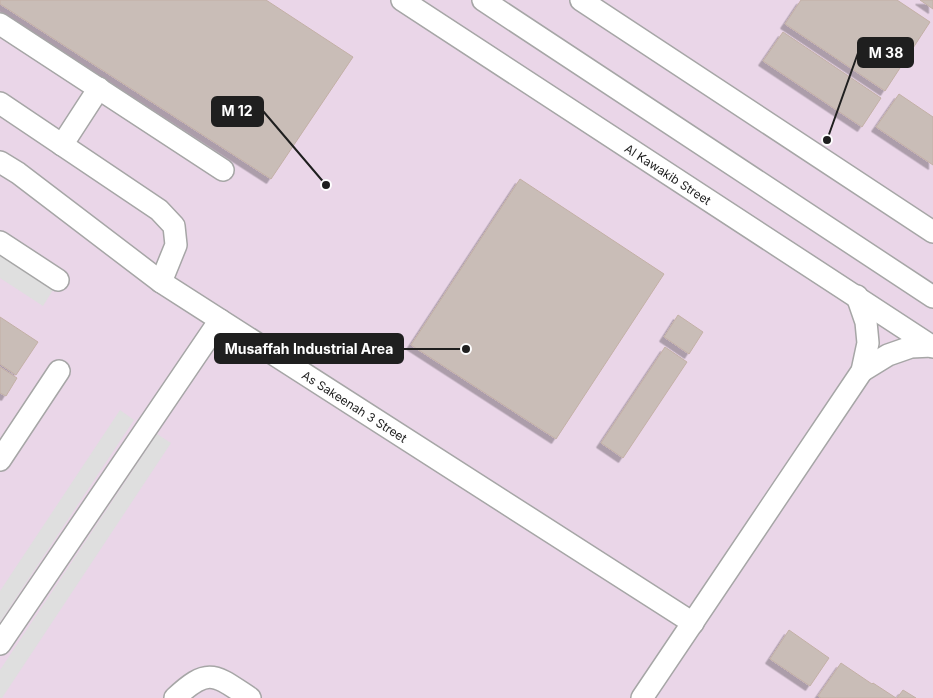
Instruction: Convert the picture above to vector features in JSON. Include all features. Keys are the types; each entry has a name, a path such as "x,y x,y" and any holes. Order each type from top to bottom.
{"street":[{"name":"Al Kawakib Street","path":"402,0 933,347"},
{"path":"483,0 933,298"},
{"path":"581,0 933,232"},
{"path":"0,24 223,170"},
{"path":"62,145 98,88"},
{"path":"0,103 159,210 174,226 176,245 161,282"},
{"name":"As Sakeenah 3 Street","path":"6,171 161,282 693,623"},
{"path":"0,242 58,280"},
{"path":"642,698 862,371 868,343 866,322 857,296"},
{"path":"0,644 220,320"},
{"path":"862,371 888,355 911,347 933,347"},
{"path":"2,450 59,371"},
{"path":"176,698 186,688 204,677 221,678 250,698"}],"shaded area":[{"path":"0,0 933,0 933,698 0,698"},
{"path":"0,232 63,274 43,306 0,278"},
{"path":"120,410 134,420 0,622 0,591"},
{"path":"157,434 171,443 2,698 0,698 0,670"}],"building":[{"path":"0,0 266,0 353,57 271,179 0,4"},
{"path":"801,0 897,0 930,22 885,91 785,24"},
{"path":"920,0 933,0 933,9"},
{"path":"783,32 881,98 862,127 763,61"},
{"path":"899,94 933,117 933,165 876,127"},
{"path":"520,179 664,274 556,439 411,345"},
{"path":"678,315 703,332 689,354 664,337"},
{"path":"0,317 38,342 16,375 0,364"},
{"path":"665,347 687,362 623,458 601,443"},
{"path":"0,367 17,378 6,396 0,393"},
{"path":"789,630 829,658 810,686 770,659"},
{"path":"841,663 896,698 821,698 818,696"},
{"path":"903,690 916,698 897,698"}],"place":[{"name":"M 38","path":"827,140"},
{"name":"M 12","path":"326,185"},
{"name":"Musaffah Industrial Area","path":"466,349"}]}
